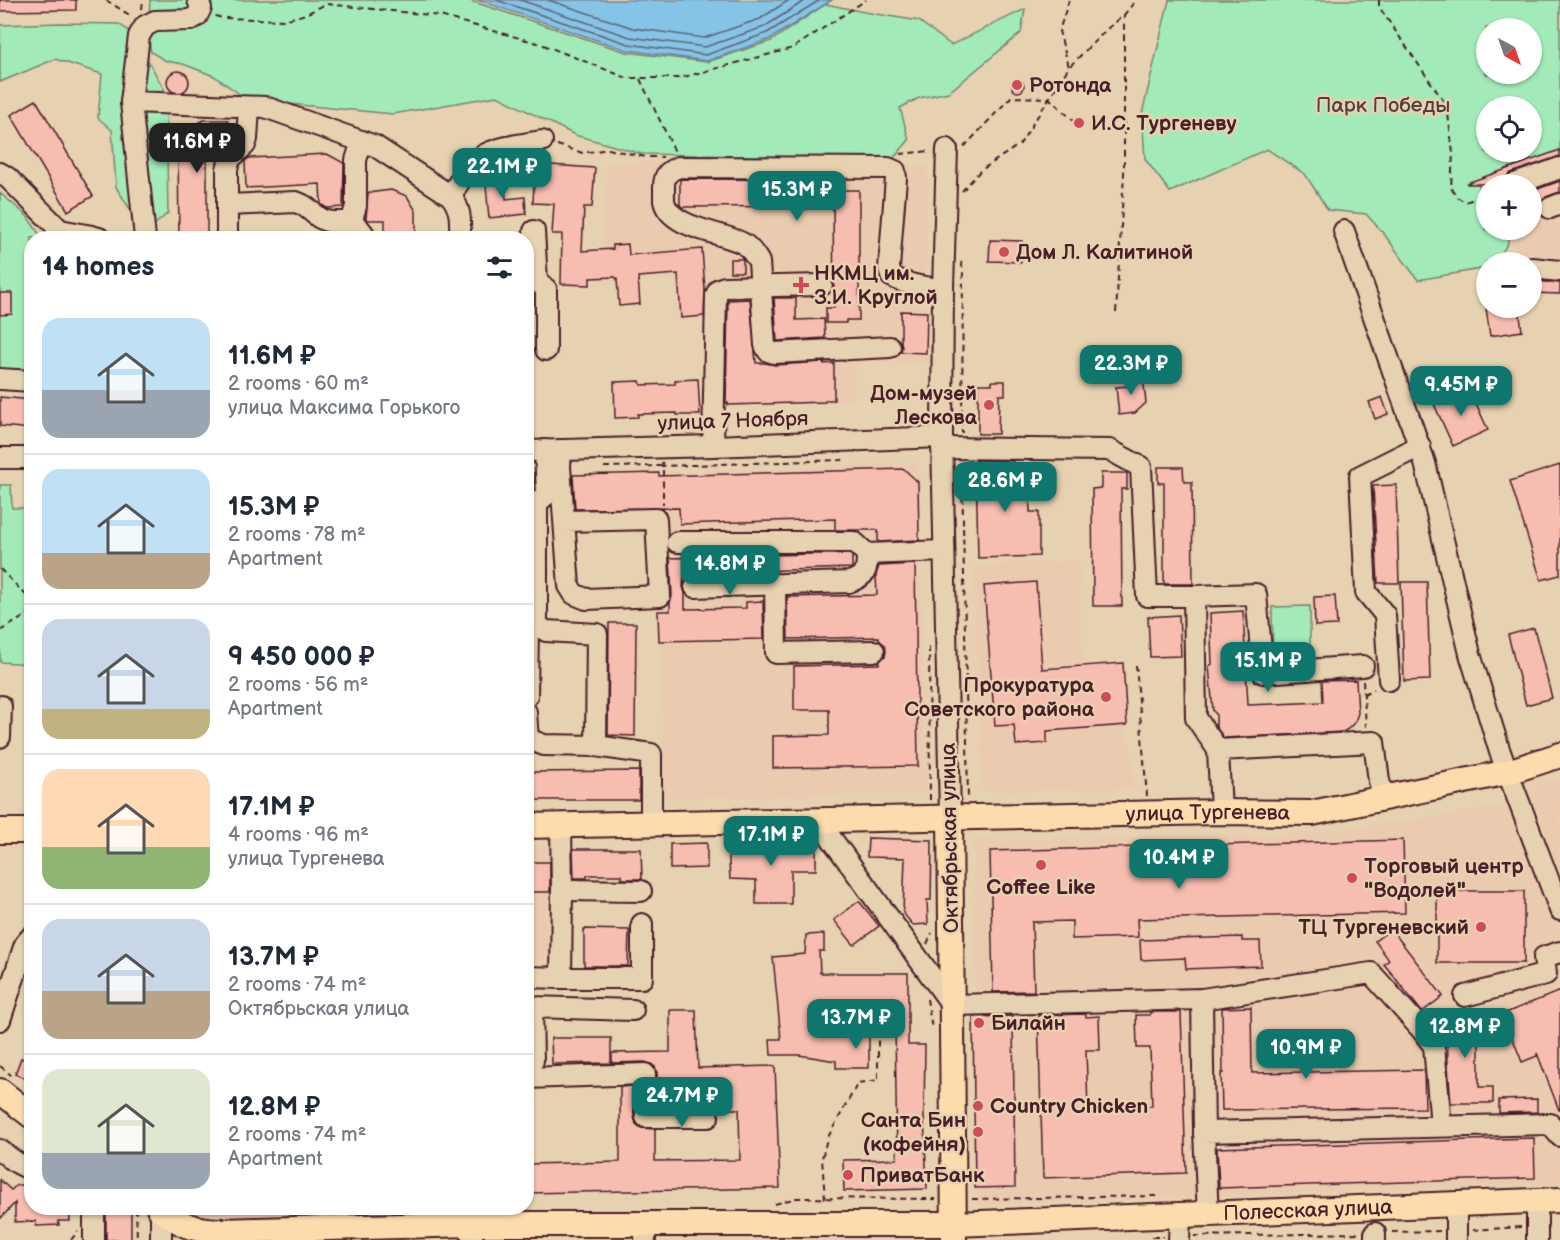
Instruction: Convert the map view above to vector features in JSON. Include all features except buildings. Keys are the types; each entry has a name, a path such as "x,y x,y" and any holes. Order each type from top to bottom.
{"main road":[{"name":"улица Тургенева","path":"534,826 1221,812 1312,813 1508,772 1560,755"},
{"name":"Октябрьская улица","path":"950,817 954,1232"},
{"path":"0,831 24,831"},
{"path":"0,1091 24,1110"},
{"name":"Полесская улица","path":"169,1215 191,1228 260,1235 376,1234 472,1224 645,1232 676,1232 797,1223 954,1232 1180,1231 1208,1215 1548,1201"}],"street":[{"path":"144,231 131,102 140,36 145,26 155,21 190,20 198,7"},
{"path":"131,102 265,107 368,144 451,196 459,207 460,231"},
{"path":"227,231 227,169 230,159 245,145 249,106"},
{"path":"451,196 464,174 481,157 509,146 542,141"},
{"path":"351,223 356,206 356,160 368,144"},
{"name":"Октябрьская улица","path":"947,149 943,289 948,444 944,551 950,817"},
{"path":"890,347 774,353 768,351 765,345 759,262 743,243 676,219 669,212 664,202 664,180 670,170 679,167 888,168 895,171 889,268 891,276 927,288 943,289"},
{"path":"1542,174 1560,168"},
{"path":"0,173 8,178 58,231"},
{"path":"227,205 296,202 305,205 321,219 351,223 362,231"},
{"path":"1344,231 1420,446 1470,654 1500,752 1560,910"},
{"path":"1542,269 1560,271"},
{"path":"534,282 546,289 546,350"},
{"path":"713,446 716,295 719,289 822,285"},
{"path":"0,379 24,380"},
{"name":"улица 7 Ноября","path":"544,450 948,444 1110,450 1141,468 1147,596 1194,596"},
{"path":"1389,680 1385,615 1366,592 1360,476 1420,446"},
{"path":"544,450 560,467 569,586 574,594 586,599 660,596 657,519 565,521"},
{"path":"534,555 537,503 547,494 544,450"},
{"path":"0,458 24,458"},
{"path":"677,542 854,542 867,554 944,551"},
{"path":"695,587 849,582 860,578 867,569 867,554"},
{"path":"775,584 776,653 874,651"},
{"path":"1221,812 1218,750 1196,718 1194,596 1256,594 1263,673 1363,666"},
{"path":"534,626 546,631 597,634 597,746"},
{"path":"0,737 1,706"},
{"path":"534,741 544,745 597,746 651,754 651,823"},
{"path":"1218,750 1374,742 1379,781 1385,798"},
{"path":"818,820 952,1005 1202,999 1371,973 1434,1046 1441,1126"},
{"path":"561,825 561,978"},
{"path":"562,890 642,891"},
{"path":"534,977 642,978 642,924"},
{"path":"0,1020 24,947"},
{"path":"1465,996 1546,974 1544,957 1560,952"},
{"path":"1202,999 1208,1215"},
{"path":"534,1007 633,1010"},
{"path":"534,1078 645,1074 646,1117 708,1117"},
{"path":"1204,1132 1550,1124 1560,1136"},
{"path":"0,1150 12,1161 24,1167"},
{"path":"1537,1233 1548,1201"},
{"path":"1456,1205 1456,1235"},
{"path":"94,1215 94,1240"},
{"path":"160,1215 161,1240"}],"path":[{"path":"106,0 132,17"},
{"path":"142,6 143,0"},
{"path":"323,0 326,4"},
{"path":"198,7 223,18 284,20 306,14 326,4 440,16 541,44 627,78 640,79 680,78 793,48 866,0"},
{"path":"1069,0 1059,31 1069,67"},
{"path":"960,182 960,193 980,171 1020,144 1069,67 1124,15 1136,0"},
{"path":"1379,0 1379,7 1447,106 1453,153 1451,188 1457,197 1465,202 1476,198"},
{"path":"1116,313 1124,174 1124,15"},
{"path":"640,79 678,157"},
{"path":"947,149 961,150 1011,97 1049,98 1074,121"},
{"path":"960,259 963,268 948,444 968,802"},
{"path":"657,519 663,510 663,466"},
{"path":"0,569 24,593"},
{"path":"0,631 24,617"},
{"path":"1136,665 1147,796"},
{"path":"1363,666 1367,743"},
{"path":"825,1199 822,1158 828,1139 858,1083 878,1080 878,1039"},
{"path":"773,1204 796,1198 954,1199 1161,1196"},
{"path":"136,1215 138,1240"},
{"path":"1152,1237 1180,1231 1375,1236 1537,1233"}],"shaded area":[{"path":"1560,150 1560,294 1542,293 1542,252 1514,252 1513,240 1542,240 1542,174 1494,174 1527,162 1542,162 1542,157"},
{"name":"НКМЦ им. З.И. Круглой","path":"608,162 927,164 926,362 855,363 854,400 719,406 705,319 679,320 674,277 604,283 602,250"},
{"path":"918,463 926,794 663,798 661,472"},
{"path":"1079,561 1083,666 1047,731 1127,725 1135,789 982,791 973,565"},
{"path":"1560,777 1560,880 1529,786"},
{"path":"1508,806 1560,920 1560,1184 977,1204 974,840 1306,834"},
{"path":"534,845 563,845 562,980 534,980"},
{"path":"188,1215 445,1215 443,1216 197,1221"}],"green space":[{"path":"150,0 468,0 626,52 707,62 771,41 826,4 919,21 951,45 1025,9 1021,33 949,92 919,98 900,108 909,140 893,159 642,154 575,135 497,96 393,114 248,100 214,76 183,64 166,61 151,52 148,37"},
{"name":"Парк Победы","path":"1169,0 1560,0 1560,150 1542,157 1542,96 1476,96 1476,162 1527,162 1494,174 1476,174 1476,240 1508,240 1502,252 1476,252 1476,270 1418,280 1366,214 1328,210 1305,174 1267,149 1170,192 1145,159 1142,114"},
{"path":"119,24 134,35 166,93 168,213 147,231 144,231 116,187 112,130 98,118 102,74 55,59 0,82 0,25"},
{"path":"0,193 27,216 37,231 24,231 24,374 0,373"},
{"path":"0,485 11,485 12,508 24,508 24,664 0,662"},
{"path":"1310,606 1310,657 1273,657 1272,607"}],"water":[{"path":"477,0 832,0 770,39 707,61 627,50"}],"place":[{"name":"Ротонда","path":"1017,85"},
{"name":"И.С. Тургеневу","path":"1079,123"},
{"name":"Дом Л. Калитиной","path":"1004,252"},
{"name":"НКМЦ им. З.И. Круглой","path":"801,285"},
{"name":"Дом-музей Лескова","path":"989,405"},
{"name":"Прокуратура Советского района","path":"1106,697"},
{"name":"Coffee Like","path":"1041,865"},
{"name":"Торговый центр \"Водолей\"","path":"1352,878"},
{"name":"ТЦ Тургеневский","path":"1481,927"},
{"name":"Билайн","path":"979,1023"},
{"name":"Country Chicken","path":"978,1106"},
{"name":"Санта Бин (кофейня)","path":"978,1132"},
{"name":"ПриватБанк","path":"848,1175"}]}
